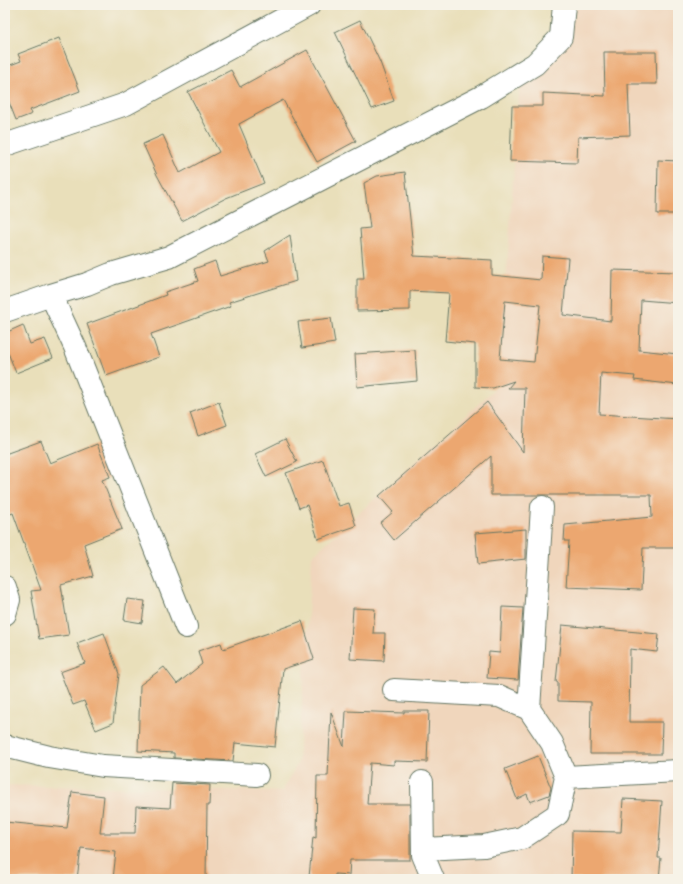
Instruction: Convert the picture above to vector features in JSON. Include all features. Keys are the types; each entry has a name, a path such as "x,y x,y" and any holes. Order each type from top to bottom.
{"street":[{"path":"5,145 126,104 309,5"},
{"path":"5,311 51,294 87,284 112,274 169,257 480,97 536,64 561,37 564,5"},
{"path":"51,294 84,369 186,627"},
{"path":"529,709 542,507"},
{"path":"5,587 9,600 5,614"},
{"path":"394,690 499,696 529,709 552,743 566,777 558,814 522,838 484,846 423,848"},
{"path":"5,746 49,757 103,766 257,775"},
{"path":"566,777 678,771"},
{"path":"422,782 423,855 433,879"}],"shaded area":[{"path":"577,5 678,5 678,879 5,879 5,785 282,791 298,763 312,556 499,385 520,79 568,34"}],"building":[{"path":"360,20 380,62 394,101 372,109 335,32"},
{"path":"59,38 80,91 30,110 32,114 16,120 5,92 5,67 21,61 18,54"},
{"path":"307,50 356,141 317,162 283,100 239,124 264,183 226,198 182,221 157,175 143,144 163,135 180,173 219,152 188,92 231,70 240,87"},
{"path":"604,52 656,52 657,84 628,84 630,135 578,137 577,163 510,161 512,106 543,106 543,93 605,96"},
{"path":"658,160 678,161 678,214 657,214"},
{"path":"405,172 414,256 492,260 492,275 541,280 542,256 568,258 563,315 611,321 612,270 678,272 678,303 641,300 639,350 678,354 678,385 634,380 635,376 601,373 599,414 678,419 678,548 643,548 641,590 566,587 569,541 564,541 565,525 652,517 651,495 491,495 491,456 394,540 380,523 393,512 379,496 487,402 523,452 525,388 508,388 514,381 493,388 475,387 475,344 445,341 449,293 410,291 410,310 357,311 357,279 364,279 360,229 370,228 364,183 377,176","holes":["505,301 540,305 534,362 500,359"]},
{"path":"290,235 296,281 229,302 231,306 151,334 159,357 106,376 87,324 166,295 165,292 198,281 194,269 215,261 220,276 269,261 265,251"},
{"path":"331,318 335,343 302,348 298,322"},
{"path":"23,325 30,344 45,339 53,358 16,373 5,345 5,333"},
{"path":"415,350 417,381 357,387 355,354"},
{"path":"219,402 227,425 198,436 190,413"},
{"path":"285,439 297,462 266,477 255,454"},
{"path":"41,441 50,463 97,444 110,477 102,480 122,529 84,544 93,576 61,585 69,635 39,639 31,591 41,590 13,513 5,516 5,454"},
{"path":"323,460 339,506 349,503 356,526 318,539 307,505 299,508 286,473"},
{"path":"526,529 526,559 478,564 475,533"},
{"path":"127,599 145,601 142,623 124,620"},
{"path":"502,607 523,608 518,680 487,678 489,652 500,653"},
{"path":"353,608 375,609 373,633 385,633 384,661 350,659"},
{"path":"302,621 314,659 283,669 275,747 235,743 233,761 174,758 174,753 138,751 140,685 164,667 177,684 202,664 198,651 221,643 223,649"},
{"path":"562,625 659,634 657,652 630,649 629,722 662,722 661,754 590,754 591,702 558,701 558,682 556,682"},
{"path":"104,633 119,674 113,723 96,730 84,701 73,705 60,672 85,663 77,643"},
{"path":"346,711 404,713 404,711 429,711 427,762 394,761 394,765 370,763 367,804 410,804 410,860 350,860 349,875 335,874 335,879 309,877 313,837 316,838 317,776 328,776 331,712 344,747"},
{"path":"538,756 551,788 549,795 530,802 527,794 517,799 505,769"},
{"path":"172,783 210,785 209,805 207,805 206,879 113,879 116,852 81,848 77,879 5,879 5,822 67,828 72,792 104,796 100,833 135,833 136,806 170,808"},
{"path":"623,799 662,801 658,858 661,858 659,879 571,879 572,831 621,832"}]}
